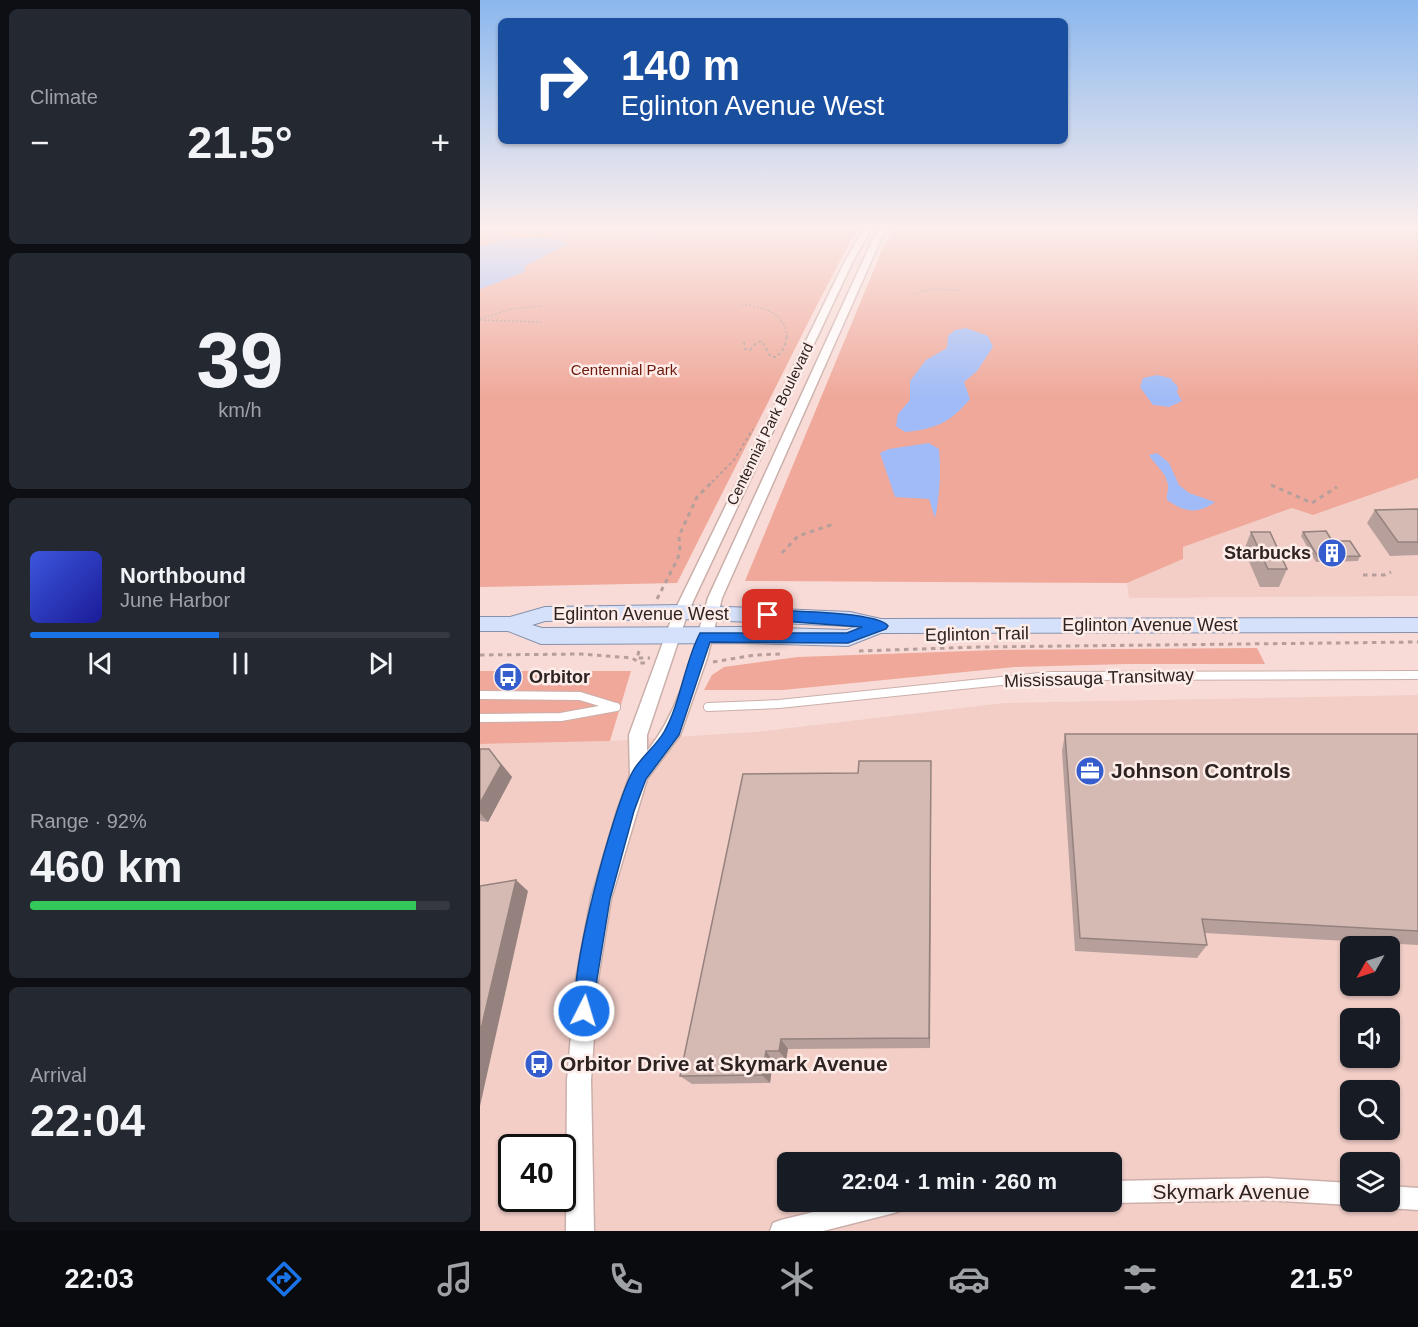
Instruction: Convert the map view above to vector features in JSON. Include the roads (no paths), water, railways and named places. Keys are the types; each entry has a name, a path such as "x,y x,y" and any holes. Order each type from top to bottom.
{"main road":[{"name":"Eglinton Avenue West","path":"480,624 510,624 541,636 676,625 708,625 848,638 881,626 1418,625"}],"street":[{"name":"Centennial Park Boulevard","path":"639,776 638,735 676,625 838,282"},
{"name":"Centennial Park Boulevard","path":"639,776 671,735 724,577 858,282"},
{"path":"832,294 852,295"},
{"path":"580,1231 579,1080 587,979 601,899 626,811 639,776"},
{"name":"Skymark Avenue","path":"1122,1192 1266,1188 1340,1193"},
{"path":"1400,1198 1418,1199"},
{"path":"781,1231 855,1212"}],"lane":[{"name":"Mississauga Transitway","path":"708,707 779,704 1050,676 1418,675"},
{"path":"480,695 580,696 616,707 561,717 480,718"}],"water":[{"path":"480,282 497,282 480,289"},
{"path":"966,328 988,336 993,347 977,371 964,382 970,399 949,419 933,427 905,432 896,426 898,414 910,400 910,381 926,360 947,348 948,336 955,330"},
{"path":"1157,375 1170,378 1178,387 1177,392 1182,401 1169,407 1153,405 1140,387 1143,378"},
{"path":"929,443 939,449 940,484 935,518 929,499 895,497 880,453 889,449"},
{"path":"1157,453 1169,463 1179,485 1189,493 1215,502 1202,509 1191,510 1179,507 1167,500 1167,480 1149,455"}],"place":[{"name":"Starbucks","path":"1332,553"},
{"name":"Orbitor","path":"508,677"},
{"name":"Johnson Controls","path":"1090,771"},
{"name":"Orbitor Drive at Skymark Avenue","path":"539,1064"}],"park label":[{"name":"Centennial Park","path":"624,370"}]}
